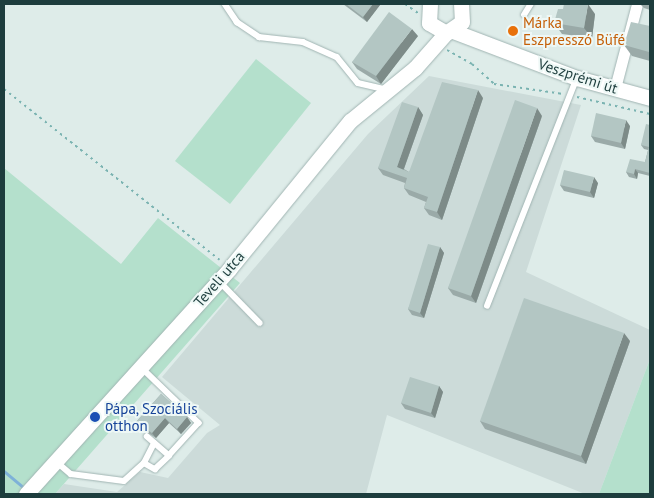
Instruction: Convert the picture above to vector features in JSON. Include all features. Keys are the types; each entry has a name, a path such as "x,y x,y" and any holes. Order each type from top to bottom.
{"main road":[{"name":"Teveli utca","path":"30,490 55,460 230,268 350,121 415,68 445,36 462,10"},
{"name":"Veszprémi út","path":"462,10 476,31 506,52"},
{"name":"Teveli utca","path":"415,68 429,38 426,12"},
{"name":"Veszprémi út","path":"426,12 445,36 506,52 577,78 650,98"}],"street":[{"path":"615,88 637,4"}],"lane":[{"path":"225,4 237,22 259,37 303,42 336,57 358,83 390,90"},
{"path":"524,15 531,4"},
{"path":"487,306 577,78"},
{"path":"218,281 260,323"},
{"path":"141,366 199,423 155,469 144,463"},
{"path":"147,437 169,456"},
{"path":"55,460 71,474 124,481 144,463 154,443"}],"path":[{"path":"406,4 426,12"},
{"path":"445,36 494,84 570,95 650,114"},
{"path":"4,89 230,268"}],"shaded area":[{"path":"429,76 581,105 526,272 650,330 650,359 599,494 585,494 387,415 366,494 55,494 64,484 117,492 140,472 168,478 207,433 220,425 162,377 368,134"}],"green space":[{"path":"256,59 311,103 230,204 175,161"},
{"path":"4,168 121,264 158,218 240,283 55,494 4,494"},
{"path":"650,359 650,494 599,494"}],"building":[{"path":"346,4 373,4 363,17"},
{"path":"564,4 588,4 584,28 554,23 558,9 563,9"},
{"path":"389,12 412,29 376,76 352,62"},
{"path":"631,22 650,26 649,52 624,45"},
{"path":"442,82 478,90 437,212 424,208 428,197 404,188 407,178 378,168 402,102 418,107 397,167 409,172"},
{"path":"515,100 537,108 471,296 448,288"},
{"path":"596,113 626,120 621,143 591,136"},
{"path":"646,124 650,125 650,173 635,169 634,174 626,172 630,159 645,162 649,147 641,145"},
{"path":"564,170 594,177 590,192 560,185"},
{"path":"428,244 440,247 420,313 408,309"},
{"path":"524,298 624,333 581,456 480,421"},
{"path":"410,377 439,386 431,413 401,403"},
{"path":"161,394 187,417 177,429 165,418 152,433 136,422"}],"waterway":[{"path":"4,471 24,488"}],"place":[{"name":"Márka Eszpresszó Büfé","path":"513,31"},
{"name":"Pápa, Szociális otthon","path":"95,417"}]}
